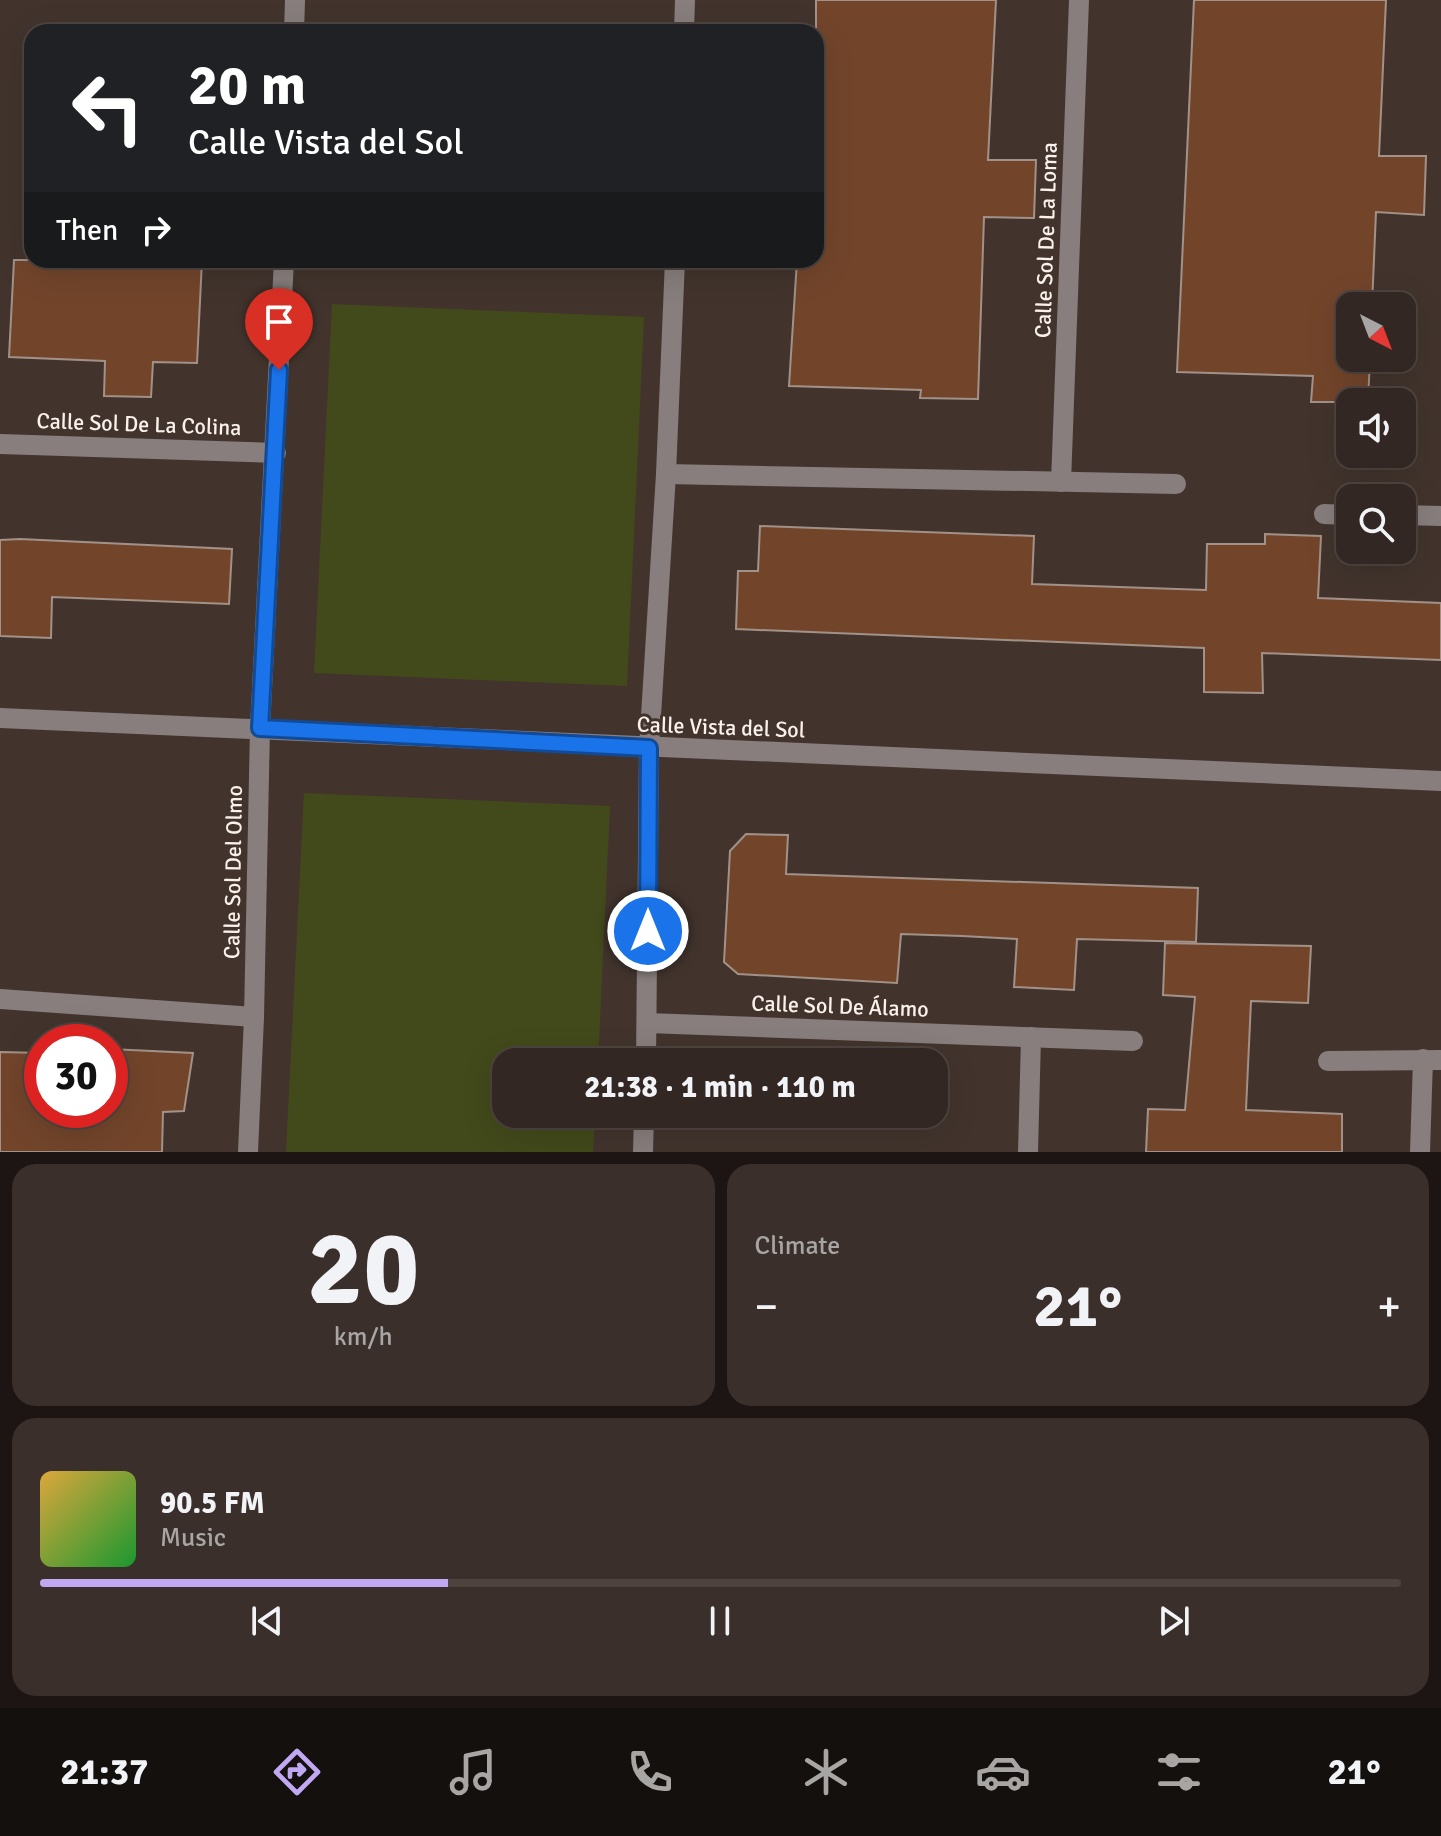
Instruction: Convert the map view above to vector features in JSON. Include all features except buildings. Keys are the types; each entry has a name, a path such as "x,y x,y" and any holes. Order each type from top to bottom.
{"street":[{"path":"294,24 295,0"},
{"path":"684,24 685,0"},
{"name":"Calle Sol De La Loma","path":"1061,482 1079,0"},
{"path":"260,728 284,268"},
{"path":"646,1048 649,748 675,268"},
{"name":"Calle Sol De La Colina","path":"0,444 276,453"},
{"path":"666,474 1176,484"},
{"path":"1324,514 1336,514"},
{"path":"1416,515 1441,516"},
{"name":"Calle Vista del Sol","path":"0,718 1441,781"},
{"name":"Calle Sol Del Olmo","path":"248,1152 260,728"},
{"path":"0,999 254,1017"},
{"name":"Calle Sol De Álamo","path":"647,1023 1133,1041"},
{"path":"1028,1152 1031,1037"},
{"path":"1328,1061 1432,1059 1420,1152"},
{"path":"643,1152 644,1128"}],"green space":[{"path":"332,304 644,317 627,686 314,673"},
{"path":"304,793 610,806 599,1048 492,1048 492,1128 594,1128 593,1152 286,1152"}],"route":[{"path":"279,370 260,728 649,748 648,931"}]}
